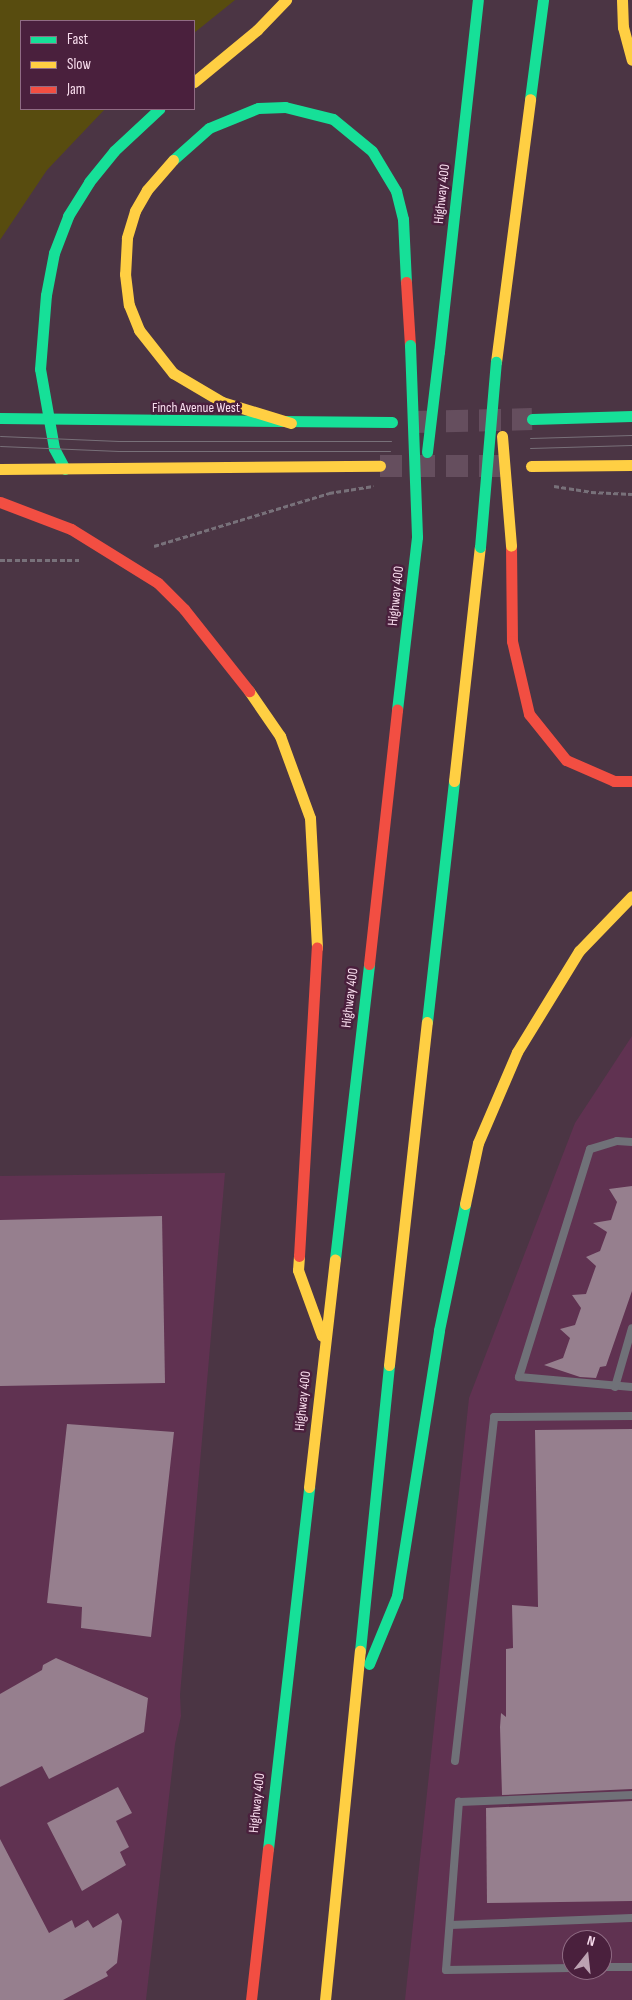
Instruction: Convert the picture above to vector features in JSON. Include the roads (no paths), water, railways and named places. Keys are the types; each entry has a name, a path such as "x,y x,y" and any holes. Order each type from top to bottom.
{"main road":[{"path":"195,81 257,30 286,0"},
{"name":"Highway 400","path":"250,2000 478,0"},
{"path":"325,2000 359,1686 397,1286 480,547 496,362 543,0"},
{"path":"622,0 623,27 632,60"},
{"path":"291,423 222,402 173,373 154,353 139,330 129,305 125,274 127,238 135,211 147,190 171,160 209,128 232,116 258,108 285,107 333,119 372,151 396,191 404,219 417,538"},
{"path":"65,470 54,448 51,420 42,378 41,337 54,254 68,216 89,182 114,152 158,110"},
{"path":"496,362 511,546 512,641 529,714 566,760 614,781 632,781"},
{"path":"532,419 632,416"},
{"name":"Finch Avenue West","path":"0,418 291,423 392,422"},
{"path":"531,466 632,465"},
{"path":"0,469 65,470 380,466"},
{"path":"0,502 71,529 158,583 184,609 232,667 280,736 310,818 318,965 298,1270 324,1342"},
{"path":"359,1686 397,1596 439,1330 478,1143 517,1052 547,1000 579,951 632,896"}],"lane":[{"path":"632,1142 617,1141 590,1150 519,1377 632,1387"},
{"path":"615,1387 632,1328"},
{"path":"455,1761 494,1417 632,1416"},
{"path":"562,1968 446,1970 460,1802 632,1795"},
{"path":"450,1925 632,1918"},
{"path":"612,1967 632,1967"}],"tunnel":[{"path":"413,422 532,419"},
{"path":"380,466 504,466"}],"tram line":[{"path":"530,438 632,435"},
{"path":"0,436 119,441 391,441"},
{"path":"530,448 632,445"},
{"path":"0,446 119,451 390,451"}]}
